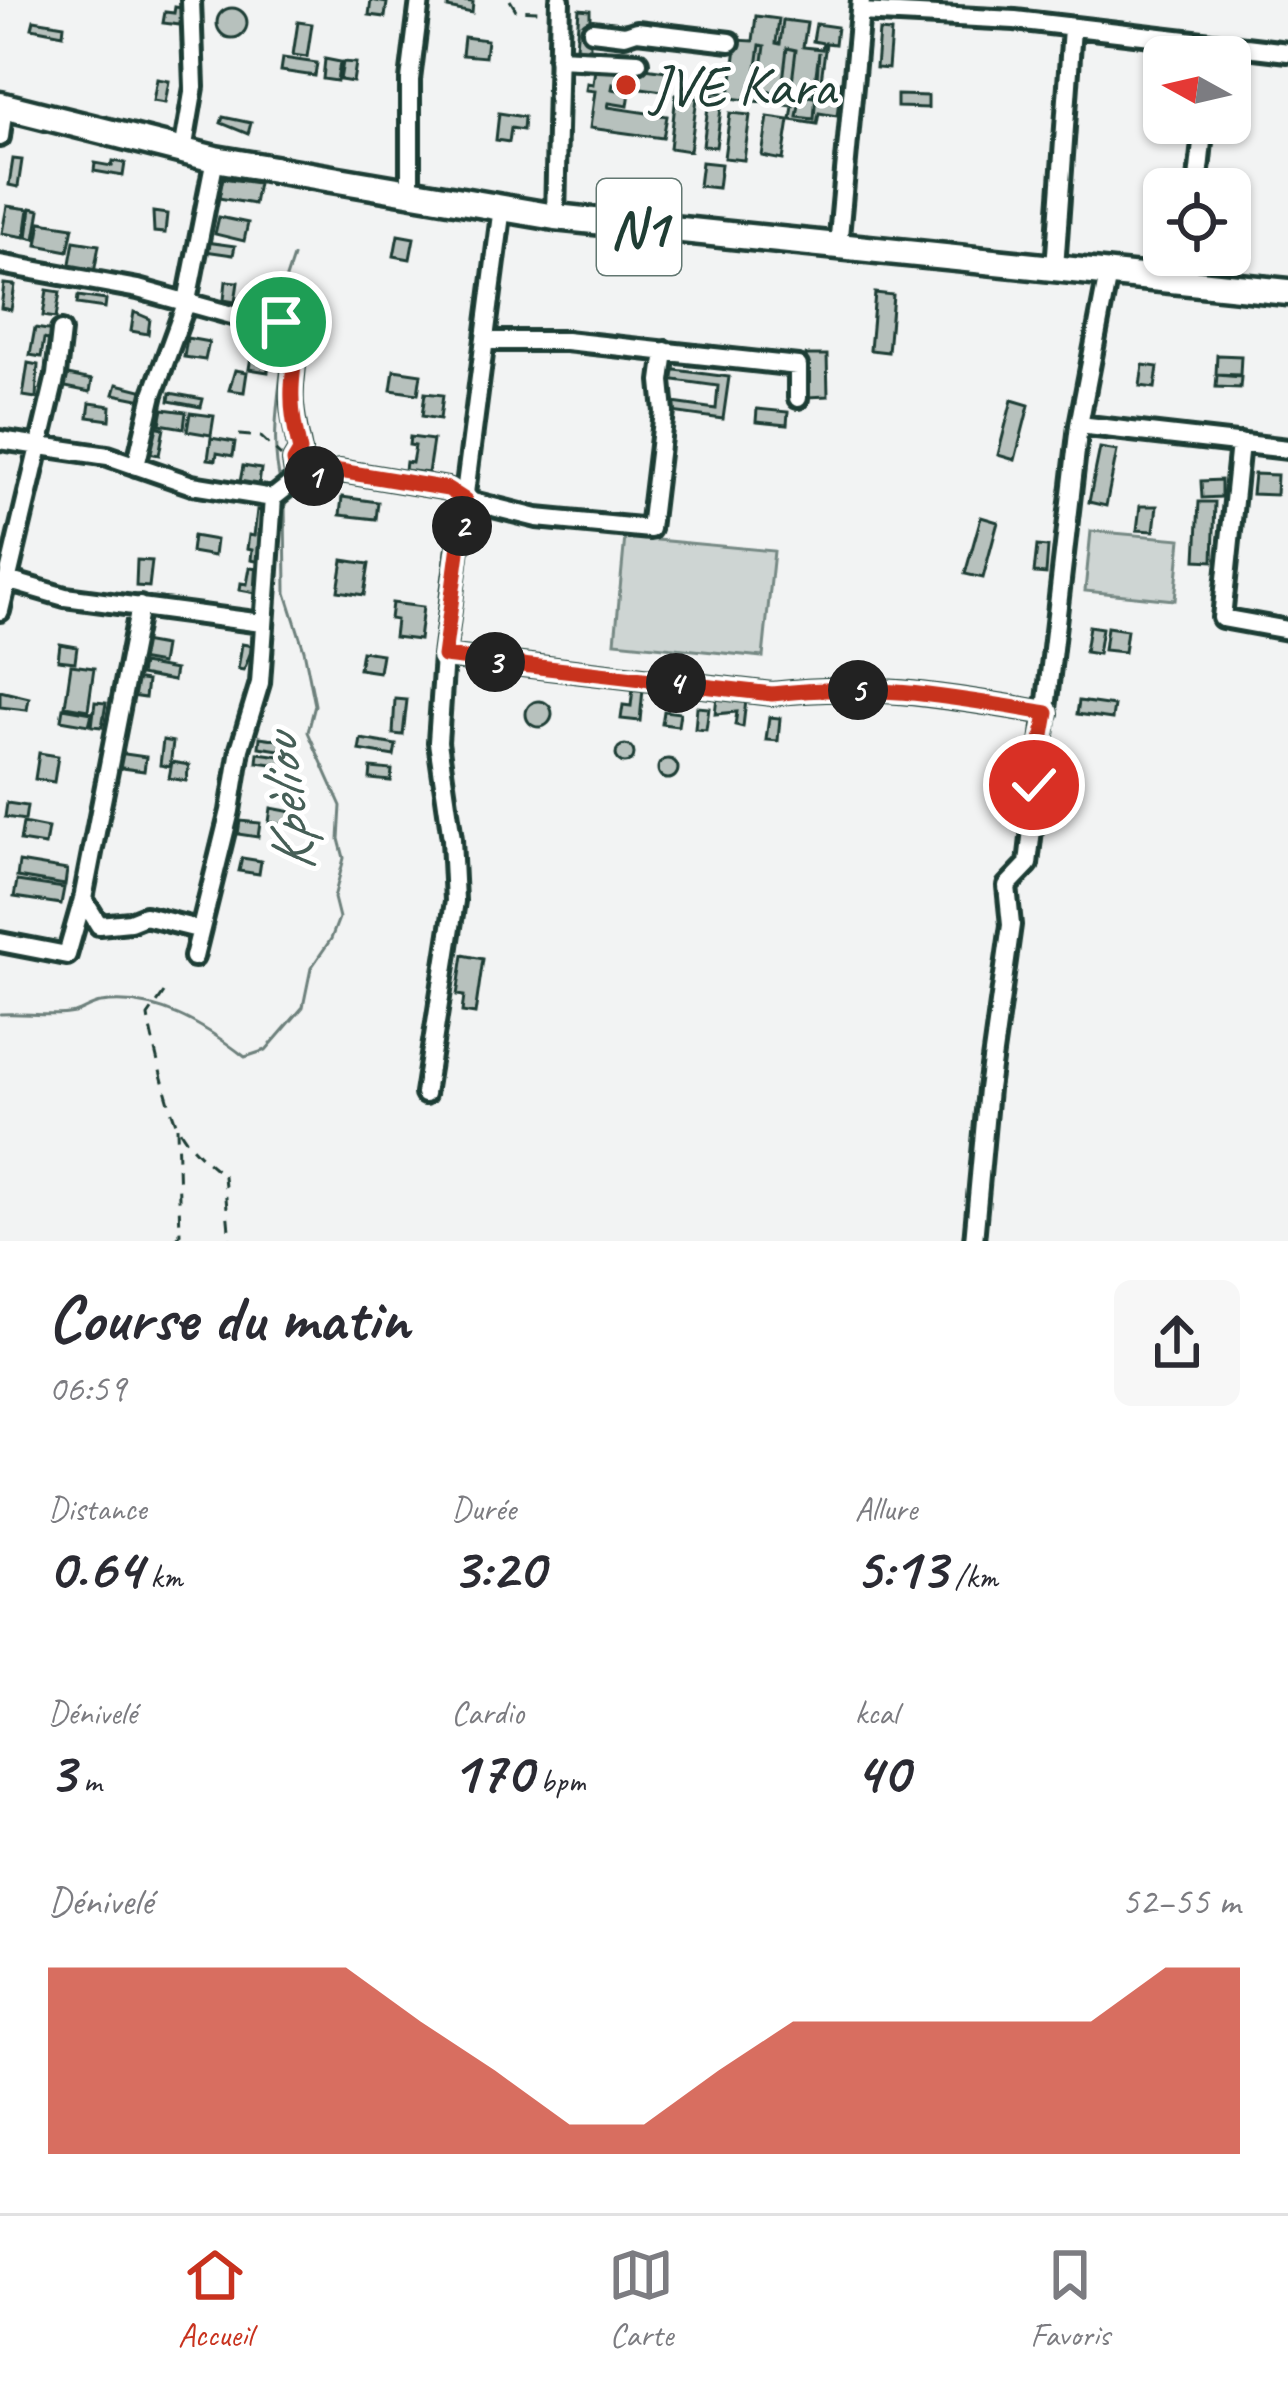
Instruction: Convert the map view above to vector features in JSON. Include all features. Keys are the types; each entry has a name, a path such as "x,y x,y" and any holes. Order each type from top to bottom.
{"highway":[{"name":"N1","path":"2,105 215,159 554,217 1288,292"}],"street":[{"path":"183,151 194,87 191,0"},
{"path":"410,194 410,80 420,0"},
{"path":"554,217 557,0"},
{"path":"838,247 860,6 1015,20 1143,40"},
{"path":"1055,268 1072,28"},
{"path":"592,31 730,42"},
{"path":"1251,52 1288,52"},
{"path":"559,58 638,62"},
{"path":"0,137 2,105"},
{"path":"136,466 153,394 187,301 215,159"},
{"path":"425,1094 455,901 452,839 438,742 444,656 502,207"},
{"path":"0,264 281,322 295,340 292,402 300,451 286,483 262,623 260,683 240,749 230,811 194,957"},
{"path":"974,1241 988,1089 1011,925 1007,886 1028,864 1079,425 1108,274"},
{"path":"1187,282 1188,276"},
{"path":"0,610 56,375 61,332"},
{"path":"487,341 566,340 798,366 798,398"},
{"path":"0,440 108,456 192,485 286,483 340,471 448,489 465,500 537,518 650,529 664,412 665,351"},
{"path":"1079,425 1288,448"},
{"path":"1240,443 1222,618 1288,630"},
{"path":"7,580 65,597 262,623"},
{"path":"0,943 68,955 140,606"},
{"path":"444,656 772,694 808,689 906,690 1047,713"},
{"path":"83,899 100,925 145,916 199,928"}],"path":[{"path":"510,0 516,10 538,11 557,0"},
{"path":"238,435 258,435 278,454 286,483"},
{"path":"164,993 148,1016 176,1126 180,1234 175,1241"},
{"path":"176,1126 224,1176 230,1241"}],"shaded area":[{"path":"1091,531 1181,539 1175,600 1085,591"},
{"path":"625,537 774,551 763,657 615,642"}],"building":[{"path":"371,0 387,3 385,17 369,15"},
{"path":"449,0 473,2 472,13 448,8"},
{"path":"175,7 182,8 180,25 163,23 165,12 174,13"},
{"path":"232,8 247,23 232,38 217,23"},
{"path":"579,9 590,10 590,49 576,47"},
{"path":"756,16 779,19 776,43 780,44 783,20 807,23 803,47 822,49 823,43 813,41 816,24 837,27 835,44 826,43 821,80 841,83 837,116 819,113 817,124 791,120 793,106 684,92 684,88 730,94 737,40 753,41","holes":["760,45 765,46 759,91 773,92 772,98 753,95","787,48 796,50 792,82 783,81","819,52 814,119 797,117 800,98 779,99 780,91 813,97"]},
{"path":"34,20 64,25 63,34 32,28"},
{"path":"298,22 312,24 307,57 293,55"},
{"path":"879,31 891,32 888,69 876,68"},
{"path":"464,37 487,40 485,57 462,55"},
{"path":"760,45 765,46 759,91 773,92 772,98 753,95"},
{"path":"787,48 796,50 792,82 783,81"},
{"path":"819,52 814,119 797,117 800,98 779,99 780,91 813,97"},
{"path":"283,58 317,63 315,76 281,71"},
{"path":"325,59 340,62 337,81 323,79"},
{"path":"596,61 673,72 670,92 613,84 612,89 630,92 628,106 609,103 608,107 667,116 663,138 590,128 595,91 586,90 587,83 593,84"},
{"path":"343,62 356,63 353,82 340,80"},
{"path":"157,79 169,81 165,103 153,101"},
{"path":"676,95 697,98 690,151 670,148"},
{"path":"897,95 928,96 928,108 897,107"},
{"path":"709,99 722,101 716,147 703,146"},
{"path":"499,113 524,117 523,130 511,128 509,142 496,140"},
{"path":"730,113 750,115 744,160 724,158"},
{"path":"223,117 251,123 248,134 221,123"},
{"path":"768,117 789,120 783,160 762,156"},
{"path":"13,159 22,160 18,187 9,185"},
{"path":"113,161 125,163 123,176 94,171 95,163 112,166"},
{"path":"702,162 721,164 718,188 699,186"},
{"path":"222,178 258,183 254,204 219,198"},
{"path":"7,206 29,209 25,237 2,233"},
{"path":"31,208 40,210 35,239 27,237"},
{"path":"153,212 167,214 165,233 154,232"},
{"path":"219,217 248,223 244,241 215,234"},
{"path":"41,222 73,227 68,251 37,245"},
{"path":"398,235 414,238 410,259 394,256"},
{"path":"74,241 99,245 94,273 69,269"},
{"path":"206,242 235,246 233,255 205,251"},
{"path":"226,281 238,282 235,302 224,300"},
{"path":"4,284 15,285 11,310 1,308"},
{"path":"47,290 60,292 56,318 43,316"},
{"path":"875,293 893,295 888,352 870,350"},
{"path":"78,296 106,300 105,308 77,304"},
{"path":"134,312 150,319 148,334 131,331"},
{"path":"35,328 54,331 52,341 44,339 41,357 30,355"},
{"path":"187,338 209,342 205,360 184,357"},
{"path":"253,345 272,348 268,372 249,369"},
{"path":"806,355 827,355 828,396 807,397"},
{"path":"1217,355 1241,356 1240,375 1216,374"},
{"path":"28,363 38,365 36,398 23,396"},
{"path":"1143,365 1158,367 1155,388 1140,386"},
{"path":"668,369 729,377 723,419 672,412 673,403 716,409 718,386 667,379"},
{"path":"235,370 247,372 244,392 229,390"},
{"path":"394,370 421,374 418,394 391,390"},
{"path":"63,374 92,380 90,392 61,386"},
{"path":"1217,375 1241,377 1240,388 1216,387"},
{"path":"117,384 145,391 143,400 114,394"},
{"path":"170,393 203,399 201,407 169,401"},
{"path":"425,393 443,395 440,419 422,416"},
{"path":"1012,400 1029,405 1015,460 998,455"},
{"path":"90,403 111,406 110,420 88,417"},
{"path":"163,409 186,412 184,428 160,424"},
{"path":"757,409 788,412 787,425 756,422"},
{"path":"190,413 214,416 211,435 187,431"},
{"path":"154,426 164,428 159,455 149,453"},
{"path":"410,437 433,440 428,473 405,470 406,462 412,463 415,446 409,445"},
{"path":"211,438 235,442 233,456 217,453 216,460 208,459"},
{"path":"1100,448 1117,451 1106,506 1089,502"},
{"path":"243,466 261,469 259,485 240,482"},
{"path":"1254,474 1277,475 1276,495 1252,494"},
{"path":"1221,480 1221,497 1202,498 1201,481"},
{"path":"342,497 378,502 376,519 340,515"},
{"path":"1199,502 1215,502 1213,561 1196,560"},
{"path":"1140,506 1157,506 1154,531 1137,530"},
{"path":"257,510 267,512 261,562 251,560 252,550 247,549"},
{"path":"981,517 998,522 983,578 965,574"},
{"path":"193,536 216,540 214,556 191,552"},
{"path":"1037,546 1048,547 1046,574 1034,573"},
{"path":"137,560 152,561 149,587 136,586"},
{"path":"343,560 369,564 364,595 338,591"},
{"path":"250,568 259,569 256,593 240,590 241,583 247,584"},
{"path":"392,603 423,607 419,640 394,637"},
{"path":"1089,626 1102,628 1098,654 1085,652"},
{"path":"1107,627 1127,630 1124,652 1104,650"},
{"path":"142,642 164,646 161,664 133,659 134,653 140,654"},
{"path":"60,644 77,647 75,662 58,660"},
{"path":"242,644 253,646 244,670 238,669"},
{"path":"362,651 382,654 379,672 359,669"},
{"path":"142,664 175,670 173,681 140,675"},
{"path":"71,665 94,668 88,710 65,706"},
{"path":"133,679 147,681 145,698 131,696"},
{"path":"633,688 643,689 640,721 621,719 623,705 631,706"},
{"path":"0,691 29,698 27,710 0,707"},
{"path":"717,697 746,700 743,727 735,725 737,712 715,714"},
{"path":"395,699 407,700 403,735 393,734"},
{"path":"539,701 552,714 539,727 526,714"},
{"path":"1079,701 1114,706 1112,719 1077,714"},
{"path":"95,702 106,703 102,727 92,726"},
{"path":"697,707 709,708 706,730 695,729"},
{"path":"63,708 92,713 89,725 61,720"},
{"path":"664,711 680,713 678,726 662,724"},
{"path":"769,717 780,718 778,741 766,740"},
{"path":"260,737 288,741 286,751 259,747"},
{"path":"361,739 396,745 394,756 359,750"},
{"path":"163,740 173,742 170,767 160,765"},
{"path":"625,745 634,754 625,763 616,754"},
{"path":"39,753 58,756 54,782 35,779"},
{"path":"118,753 146,757 144,771 115,767"},
{"path":"258,753 288,757 287,766 257,762"},
{"path":"668,759 678,769 668,779 658,769"},
{"path":"172,762 189,765 186,781 169,778"},
{"path":"371,768 392,770 391,781 370,779"},
{"path":"7,803 27,806 25,820 5,817"},
{"path":"271,808 292,812 289,826 269,822"},
{"path":"240,821 260,823 258,837 238,834"},
{"path":"23,823 48,828 45,845 20,841"},
{"path":"242,858 261,861 259,874 239,871"},
{"path":"19,862 67,870 65,885 17,877"},
{"path":"17,881 64,888 61,904 14,897"},
{"path":"463,955 483,959 475,1014 462,1012 464,996 457,995"}],"waterway":[{"name":"Kpèliou","path":"280,313 278,302 293,257"},
{"name":"Kpèliou","path":"281,485 276,433 284,346"},
{"name":"Kpèliou","path":"0,1014 66,1014 101,1003 141,1004 196,1024 245,1057 266,1050 303,1007 311,968 339,918 334,898 344,858 339,839 341,806 308,732 315,705 286,593 285,500"}],"place":[{"name":"JVE Kara","path":"626,85"}],"route":[{"path":"281,322 295,340 297,353 292,381 300,451 294,461 297,479 340,471 448,489 465,500 444,656 772,694 808,689 906,690 1047,713 1034,785"}]}
